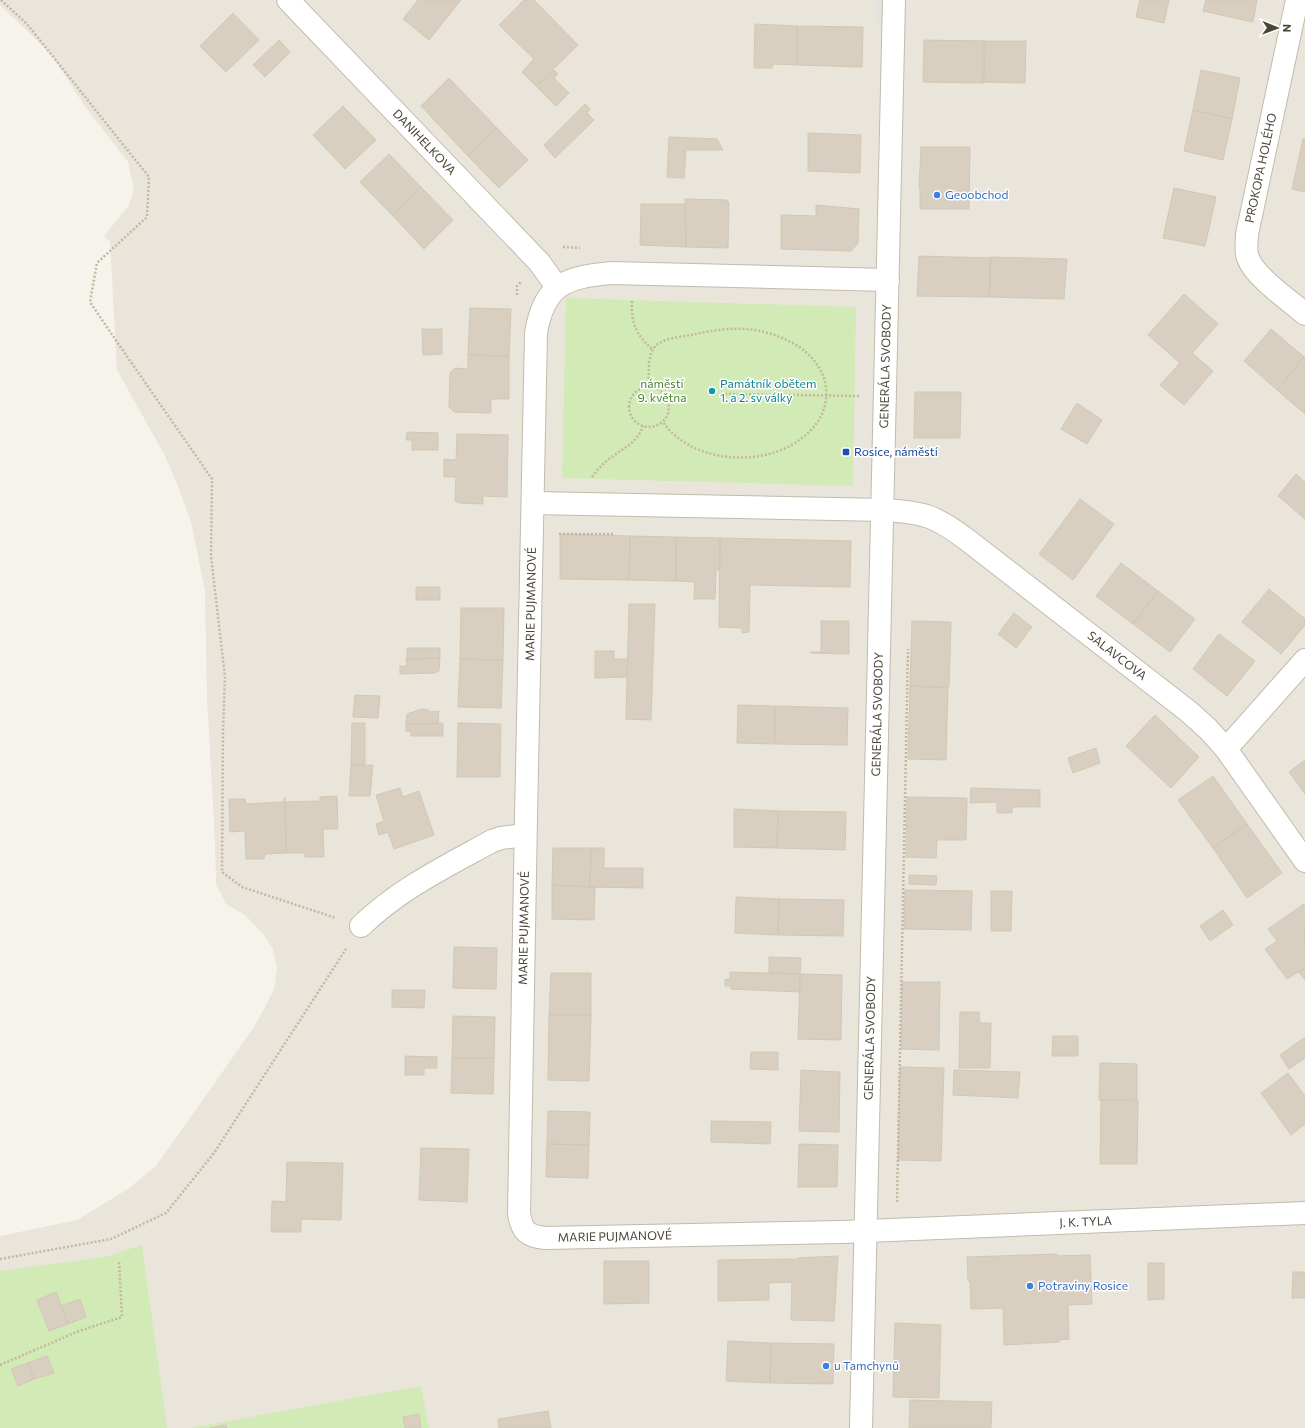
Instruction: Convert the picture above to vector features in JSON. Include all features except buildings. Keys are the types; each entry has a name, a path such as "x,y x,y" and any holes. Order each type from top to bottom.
{"street":[{"name":"DANIHELKOVA","path":"288,0 540,262 557,287"},
{"name":"GENERÁLA SVOBODY","path":"861,1428 894,0"},
{"name":"PROKOPA HOLÉHO","path":"1297,0 1246,246 1247,257 1252,266 1260,275 1305,314"},
{"path":"557,287 576,278 612,273 888,280"},
{"name":"MARIE PUJMANOVÉ","path":"557,287 543,307 538,318 536,333 525,835 519,1214 524,1229 530,1235 544,1238 866,1231"},
{"path":"533,503 883,510"},
{"name":"SALAVCOVA","path":"883,510 924,514 950,526 1188,711 1208,729 1226,749 1305,861"},
{"path":"1226,749 1305,660"},
{"path":"361,926 377,911 417,883 492,841 501,838 525,835"},
{"name":"J. K. TYLA","path":"866,1231 1305,1213"}],"path":[{"path":"0,1259 111,1239 166,1212 214,1153 361,926 242,887 222,872 222,730 225,677 211,556 212,480 90,302 97,263 147,217 149,177 27,24 1,0"},
{"path":"517,302 518,286 554,247 586,248"},
{"path":"633,274 632,320 640,337 653,350"},
{"path":"649,386 651,356 655,347 662,342 671,339 701,332 724,330 758,330 789,341 810,356 818,366 823,377 827,395 825,406 820,417 810,432 791,446 777,452 759,456 724,457 687,445 663,422"},
{"path":"649,386 660,389 667,397 670,407 663,422 654,427 643,426 635,421 630,413 629,404 633,394 636,391 649,386"},
{"path":"725,394 861,396"},
{"path":"583,504 587,487 593,476 602,465 633,443 643,426"},
{"path":"0,1365 79,1331 122,1317 119,1261"}],"shaded area":[{"path":"0,0 1305,0 1305,1428 0,1428 0,1236 77,1220 128,1189 156,1166 252,1030 274,989 277,969 273,949 264,935 245,915 227,905 216,885 207,698 205,591 191,522 178,486 164,454 117,370 110,242 104,236 129,205 134,190 128,162 87,109 50,53 0,5"},
{"path":"876,0 894,0 894,38 876,22"}],"green space":[{"name":"náměstí 9. května","path":"566,298 856,307 853,486 562,478"},
{"path":"142,1245 167,1428 0,1428 0,1271 105,1257"},
{"path":"421,1386 429,1428 190,1428"}],"place":[{"name":"Geoobchod","path":"937,195"},
{"name":"Památník obětem 1. a 2. sv války","path":"712,391"},
{"name":"Rosice, náměstí","path":"846,452"},
{"name":"Potraviny Rosice","path":"1030,1286"},
{"name":"u Tamchynů","path":"826,1366"}]}
